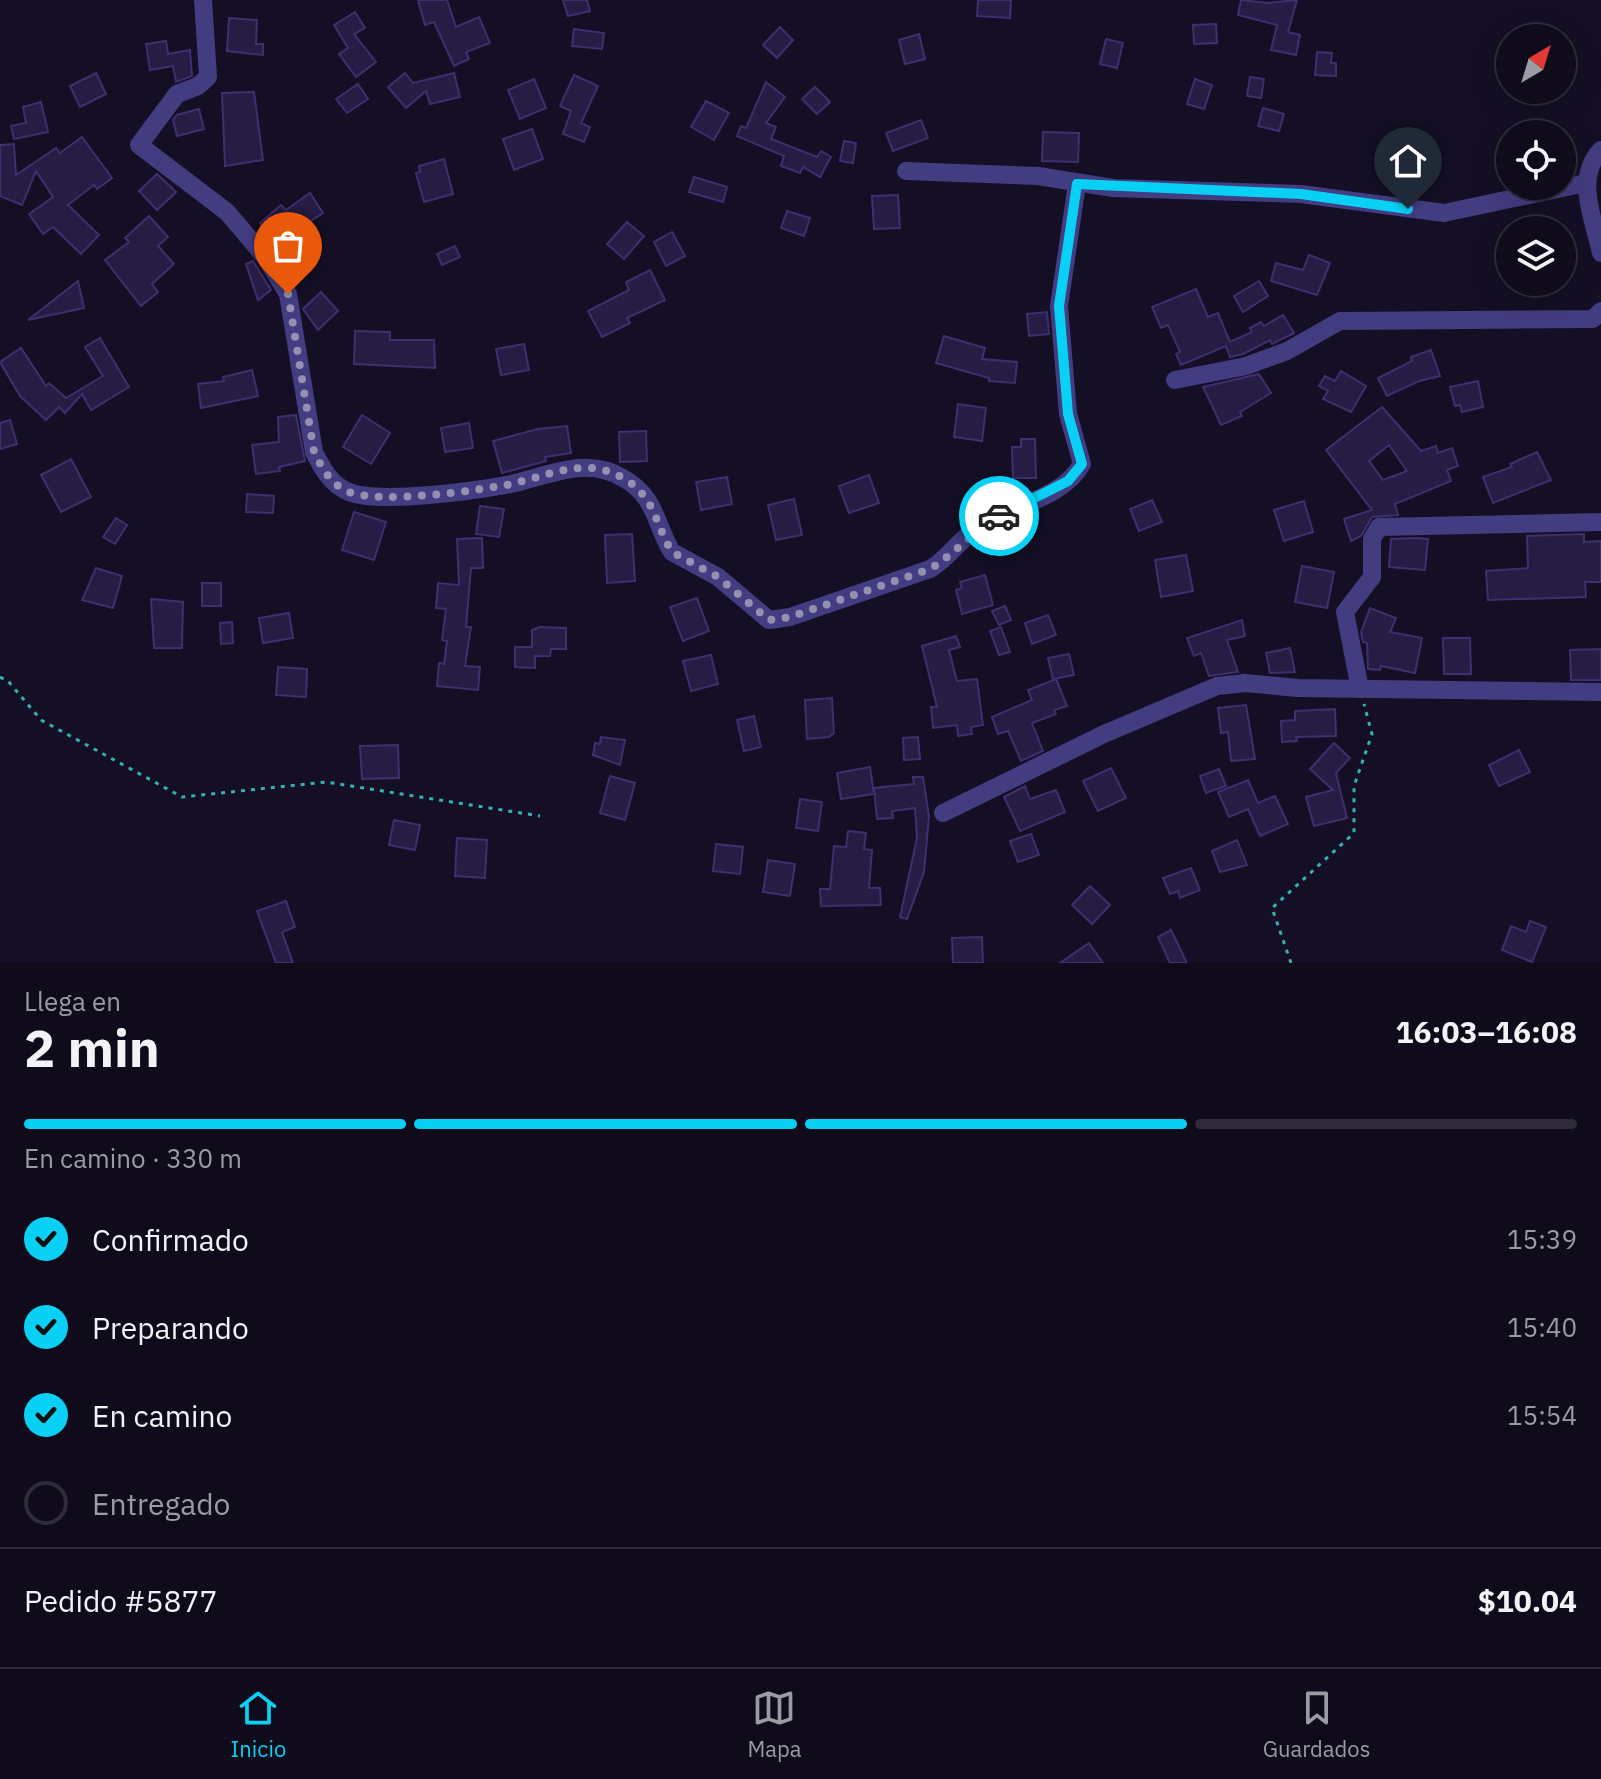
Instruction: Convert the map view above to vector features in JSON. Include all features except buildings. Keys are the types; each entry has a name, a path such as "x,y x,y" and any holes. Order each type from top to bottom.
{"street":[{"path":"203,0 208,77 198,86 177,94 139,145 227,212 266,258 288,294 314,452 326,475 349,492 373,497 479,488 572,467 600,466 626,479 647,499 660,519 672,552 718,577 769,620 790,617 930,569 949,557 971,533 1052,491 1077,473 1082,464 1068,414 1059,306 1077,184"},
{"path":"1601,150 1592,159 1586,183 1601,253"},
{"path":"906,171 1038,176 1077,184 1301,194 1444,213 1586,183"},
{"path":"1175,380 1246,366 1268,355 1287,351 1340,321 1593,319 1601,311"},
{"path":"1360,689 1345,612 1372,577 1372,539 1379,527 1601,522"},
{"path":"943,813 1104,734 1217,686 1245,683 1360,689 1601,692"}],"path":[{"path":"0,677 8,681 41,720 182,797 326,782 540,816"},
{"path":"1291,963 1272,908 1354,833 1354,786 1372,734 1360,689"}],"way so far":[{"path":"288,294 314,452 326,475 349,492 373,497 450,492 508,484 572,467 600,466 626,479 647,499 660,519 666,543 672,552 718,577 769,620 790,617 930,569 949,557 971,533 999,516"}],"route":[{"path":"999,516 1068,481 1082,464 1068,414 1060,347 1059,306 1077,184 1301,194 1408,209"}]}
